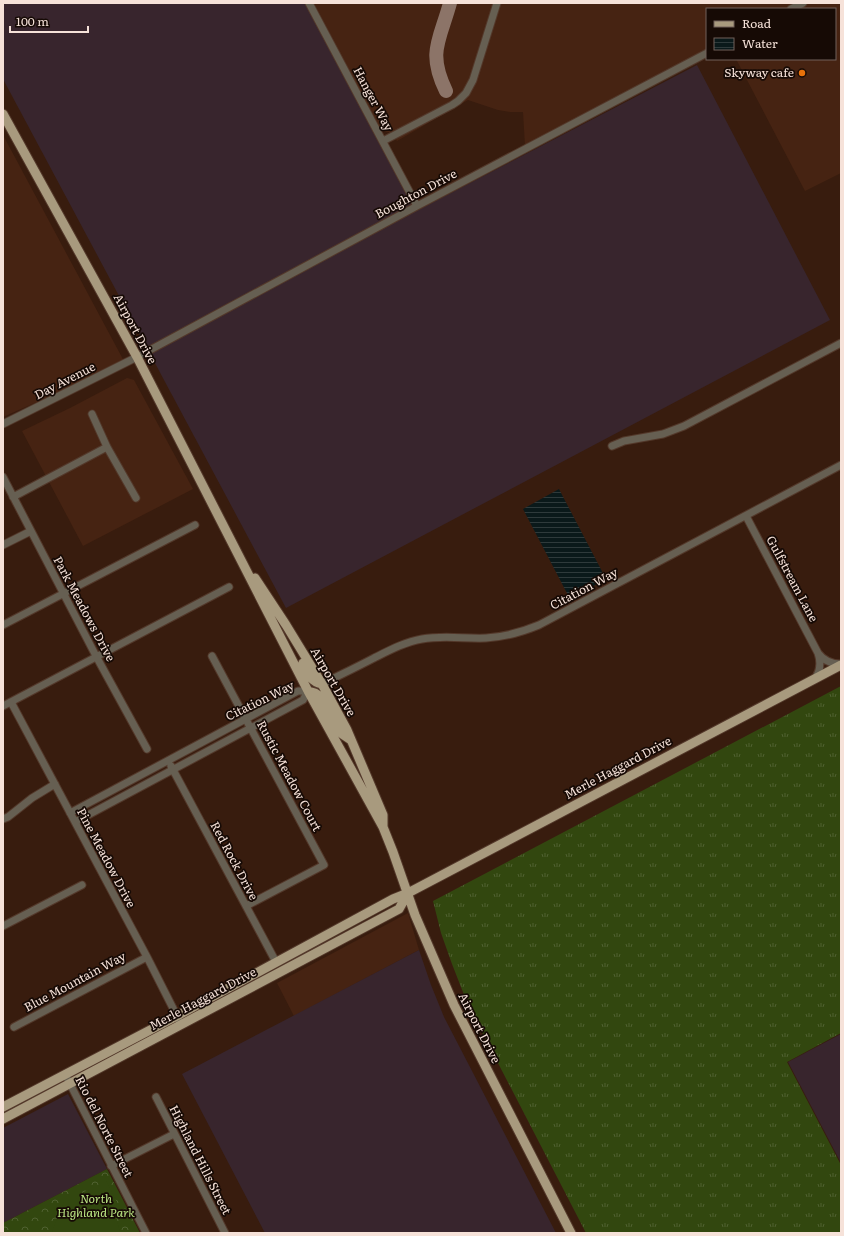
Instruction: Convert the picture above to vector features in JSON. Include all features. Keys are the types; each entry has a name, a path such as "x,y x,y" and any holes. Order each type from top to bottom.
{"main road":[{"name":"Airport Drive","path":"3,114 137,357 308,691 383,827 415,915 454,1005 571,1233"},
{"name":"Airport Drive","path":"240,558 262,588 322,684 352,740 384,815 383,827"},
{"path":"278,632 292,643 312,679 322,684"},
{"name":"Merle Haggard Drive","path":"3,1107 177,1016 386,902 408,893 841,664"},
{"path":"308,691 321,697 342,734 352,740"},
{"name":"Merle Haggard Drive","path":"3,1119 399,909 408,893"}],"street":[{"name":"Hanger Way","path":"309,3 418,206"},
{"path":"383,141 452,105 466,92 473,80 497,3"},
{"path":"793,8 803,3"},
{"name":"Boughton Drive","path":"137,357 706,54"},
{"path":"612,446 624,441 655,436 681,428 841,343"},
{"name":"Day Avenue","path":"3,424 137,357"},
{"path":"92,414 107,446 136,498"},
{"path":"13,496 107,446"},
{"name":"Citation Way","path":"322,684 391,650 414,641 446,637 494,637 517,633 535,627 841,465"},
{"name":"Park Meadows Drive","path":"3,477 96,656 147,749"},
{"name":"Gulfstream Lane","path":"746,516 818,653 820,663 816,677"},
{"path":"3,625 195,526"},
{"path":"3,545 31,531"},
{"path":"3,706 228,587"},
{"path":"818,653 829,662 841,664"},
{"name":"Rustic Meadow Court","path":"212,656 324,865 246,906"},
{"name":"Citation Way","path":"70,813 298,691 308,691 303,700 75,822"},
{"name":"Pine Meadow Drive","path":"11,702 147,957 181,1024"},
{"name":"Red Rock Drive","path":"168,761 276,962"},
{"path":"3,819 8,817 32,798 55,784"},
{"path":"3,926 82,885"},
{"name":"Blue Mountain Way","path":"14,1027 147,957"},
{"name":"Rio del Norte Street","path":"65,1074 146,1233"},
{"name":"Highland Hills Street","path":"156,1097 225,1233"},
{"path":"111,1166 174,1134"}],"shaded area":[{"path":"3,3 305,3 418,210 697,65 830,320 286,608 3,79"},
{"path":"314,3 841,3 841,173 805,191 737,60 836,60 836,8 706,8 706,50 525,146 523,112 498,110 468,100 397,141 392,133 383,131 379,128"},
{"path":"3,135 125,363 3,417"},
{"path":"127,378 134,380 193,489 83,546 22,431"},
{"path":"408,913 419,950 294,1016 277,983"},
{"path":"419,950 444,1017 556,1233 265,1233 182,1074"},
{"path":"841,1034 841,1163 788,1062"},
{"path":"68,1094 107,1169 3,1223 3,1128"}],"green space":[{"path":"841,686 841,1033 787,1062 841,1165 841,1233 586,1233 468,1005 441,933 433,901"},
{"name":"North Highland Park","path":"107,1169 140,1233 3,1233 3,1223"},
{"path":"106,1181 117,1202 116,1216 120,1233 53,1233 52,1231 64,1202"}],"water":[{"path":"559,489 606,579 570,599 523,509"}],"taxiway":[{"path":"446,91 440,78 436,56 439,37 450,3"}],"place":[{"name":"Skyway cafe","path":"802,73"}]}
